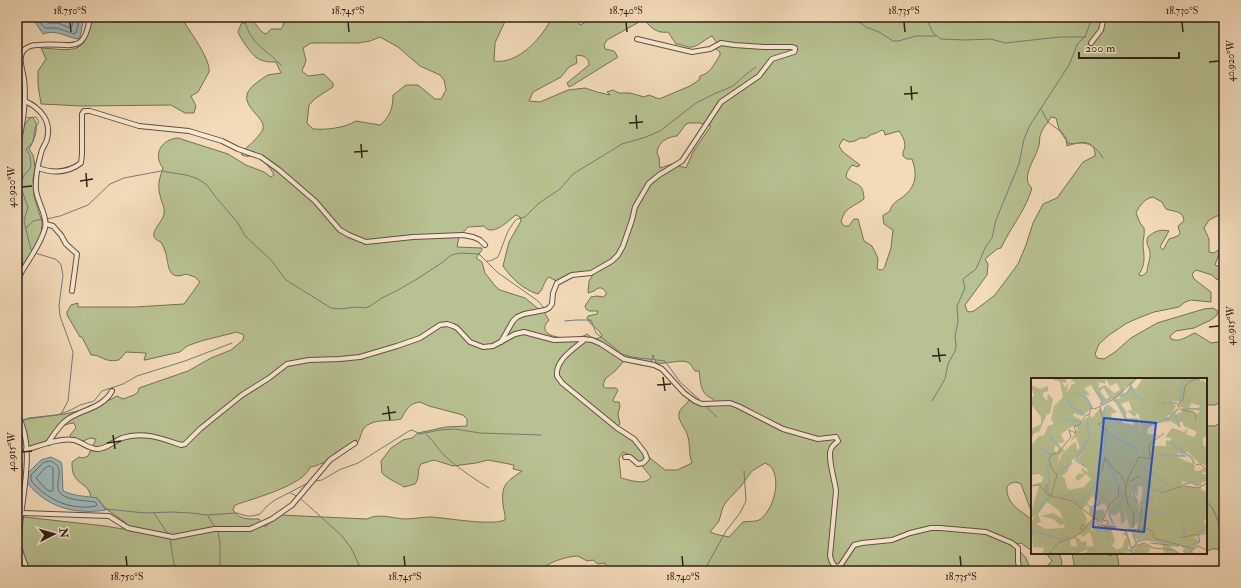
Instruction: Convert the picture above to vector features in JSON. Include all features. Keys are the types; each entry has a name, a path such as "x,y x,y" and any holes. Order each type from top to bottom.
{"street":[{"path":"17,150 25,101 24,80 20,58 24,50 32,45 42,44 78,45 86,36 90,17"},
{"path":"1091,43 1101,30 1104,17"},
{"path":"500,342 517,317 549,308 552,304 554,287 559,282 572,275 591,274 612,261 618,255 623,246 635,207 649,184 659,175 682,161 721,102 759,76 772,59 796,50 791,47 764,47 721,43 710,49 692,52 637,39"},
{"path":"17,283 20,273 42,237 46,224 36,190 36,177 41,152 48,139 46,121 41,111 25,101"},
{"path":"38,168 47,171 68,170 81,163 82,114 84,111 90,111 139,126 189,131 261,157 279,170 315,201 340,230 366,242 413,237 463,235 473,236 480,240 485,246"},
{"path":"46,224 53,226 67,245 77,254 72,291"},
{"path":"17,241 20,273"},
{"path":"26,450 48,443 68,440 74,440 94,449 103,448 123,438 146,435 153,435 183,445 188,443 200,429 242,394 289,364 309,360 360,357 420,338 444,324 453,326 470,342 481,347 491,347 515,334 524,332 554,340 592,340 624,359 654,365 662,369 684,393 702,404 730,403 783,429 818,439 836,437 838,441 831,448 830,453 836,491 830,556 835,567 840,566 854,545 862,542 892,540 931,528 940,528 986,532 1012,543 1018,548 1018,562 1020,571"},
{"path":"583,339 583,341 559,363 556,369 557,376 562,383 617,428 634,439 645,453 647,460 638,464 630,457 624,457"},
{"path":"48,443 65,421 79,412 100,404 109,397 112,391"},
{"path":"17,414 25,432 26,450 19,542 28,571"},
{"path":"22,513 109,516 128,528 173,537 214,529 250,528 272,519 292,505 330,460 356,443"}],"green space":[{"path":"90,17 181,17 203,52 209,66 209,72 198,92 191,96 196,106 194,113 185,113 171,105 82,106 41,104 38,85 38,71 46,59 41,48 77,48 86,39"},
{"path":"285,17 507,17 495,43 494,61 503,61 512,59 529,48 543,33 552,17 575,17 580,25 596,17 623,17 624,19 635,17 641,19 639,22 607,40 604,45 605,49 614,51 618,57 569,87 567,83 589,65 588,60 585,57 576,56 577,63 569,67 561,77 533,92 529,101 540,102 568,90 585,88 610,95 607,92 613,90 619,93 630,93 644,97 649,95 659,99 690,86 699,80 700,76 707,73 712,68 720,55 720,52 716,49 717,43 712,36 692,47 676,44 668,32 656,31 642,17 1224,17 1224,153 1222,176 1224,180 1224,211 1209,220 1204,228 1209,239 1209,252 1214,253 1218,250 1219,254 1215,265 1220,267 1222,273 1217,280 1212,275 1196,270 1192,274 1194,279 1211,292 1211,302 1191,300 1185,302 1179,307 1154,312 1127,323 1099,344 1095,354 1097,358 1104,359 1115,352 1131,338 1157,323 1204,309 1213,308 1218,311 1217,315 1211,320 1194,328 1176,331 1170,336 1171,339 1177,340 1183,339 1195,333 1211,343 1224,341 1224,400 1215,405 1207,405 1207,378 1031,378 1031,510 1021,484 1013,482 1007,487 1007,493 1011,502 1031,519 1031,550 1021,543 1014,545 1026,558 1031,570 1033,571 997,571 989,569 982,571 606,571 605,563 598,564 593,560 587,561 578,556 564,558 553,562 542,571 17,571 17,514 24,517 129,530 126,523 106,509 97,498 91,498 90,492 87,488 74,476 72,462 79,457 83,458 88,456 96,439 90,438 81,442 71,438 70,435 76,428 74,423 65,425 51,440 46,443 26,449 21,421 29,418 65,414 87,409 98,406 117,396 123,399 134,395 138,392 139,388 188,371 211,358 231,350 243,340 244,335 237,332 201,341 187,346 180,352 145,360 146,353 126,352 119,360 106,360 95,355 91,355 82,337 80,337 67,315 67,312 71,305 78,303 78,307 135,307 184,304 200,282 195,277 186,274 176,276 170,272 166,252 161,242 154,236 155,230 164,214 159,188 163,168 158,158 160,148 167,141 178,138 228,154 246,165 264,172 271,177 274,175 271,169 262,160 252,156 243,156 241,152 260,135 263,129 263,124 248,103 247,97 249,91 255,84 266,76 281,73 276,62 264,61 255,56 246,46 238,32 241,24 251,20 261,31 266,34 271,29 281,29","holes":["380,37 398,47 420,66 440,75 444,80 446,90 441,99 435,99 418,85 406,85 393,95 390,112 380,125 356,121 335,128 313,129 307,123 309,105 316,98 333,87 333,83 324,74 308,76 302,71 306,61 303,48 311,43 358,43 370,41","1051,117 1056,118 1059,129 1066,138 1067,146 1076,143 1089,144 1093,146 1095,156 1083,162 1057,198 1043,204 1033,223 1018,264 995,295 974,311 967,311 965,305 987,275 988,264 985,259 997,249 1001,248 1029,196 1032,188 1028,184 1028,173 1038,150 1040,134","700,123 711,126 693,152 686,168 672,164 660,168 657,153 659,146 667,139 677,136 686,124","882,130 884,131 885,135 899,131 905,144 903,156 907,159 912,159 915,171 912,186 905,195 894,204 890,211 883,216 884,224 893,230 891,248 885,266 882,270 877,269 878,259 872,246 864,241 858,219 854,219 849,226 844,226 841,222 844,213 864,199 861,187 846,177 847,172 852,165 858,167 860,165 843,152 839,146 843,139 849,142 860,138 866,138","1153,197 1162,202 1166,209 1180,213 1184,221 1178,226 1180,233 1178,236 1169,239 1163,250 1160,247 1169,231 1158,231 1148,237 1147,243 1150,257 1147,272 1142,276 1139,274 1144,263 1144,228 1136,213 1141,205","516,215 520,217 521,221 509,242 503,266 523,287 538,294 549,277 558,282 566,276 579,273 594,273 589,281 588,293 598,288 602,288 606,292 606,295 603,297 591,297 585,306 589,311 598,311 597,314 588,316 587,318 590,323 601,333 602,336 600,338 594,338 587,334 574,338 550,335 546,331 545,326 549,320 544,312 525,298 500,290 485,273 482,262 476,258 482,248 457,247 459,237 468,227 484,226 487,229 496,229","653,355 656,363 683,361 689,363 695,371 699,371 703,391 714,401 709,407 689,400 680,411 679,418 689,441 692,463 677,470 665,470 650,458 632,438 616,428 620,424 618,414 620,406 619,402 614,402 613,400 618,390 616,388 606,388 603,386 605,379 624,361 651,366","420,402 429,406 463,415 467,419 467,426 446,427 418,433 412,438 403,440 391,448 381,461 382,473 404,487 415,484 421,464 434,460 453,466 488,460 514,465 513,469 522,471 508,481 504,488 503,506 505,520 490,522 431,517 404,519 376,516 367,519 280,515 269,522 267,526 263,526 259,519 248,519 238,516 233,510 235,505 265,495 299,480 306,474 310,467 330,461 333,459 335,453 355,445 364,428 368,425 377,422 401,419 410,405","623,452 635,459 651,477 648,480 641,482 621,478 619,458","765,463 771,467 775,474 776,489 772,504 764,516 756,521 743,522 729,537 710,532 719,521 726,502 741,486 752,471"]},
{"path":"32,117 36,124 36,133 29,149 34,160 34,196 42,222 41,238 19,278 17,267 17,130 21,129"},
{"path":"1224,420 1224,558 1218,549 1212,549 1207,552 1207,426 1215,426"},
{"path":"1047,554 1059,554 1062,562 1060,571 1046,571 1045,568 1052,561"},
{"path":"1072,554 1108,554 1110,556 1114,554 1117,555 1119,564 1115,571 1073,571 1074,563"}],"water":[{"path":"35,17 84,17 80,37 78,39 53,32 43,34 33,19"},
{"path":"51,457 61,462 63,491 75,495 97,498 106,510 78,511 60,507 43,498 32,488 28,482 27,474 41,460"}],"waterway":[{"path":"244,17 246,26 254,40 282,66"},
{"path":"840,17 861,23 893,41 916,36 936,36"},
{"path":"926,17 933,33 941,39 991,39 1005,43 1060,37 1085,37"},
{"path":"932,401 945,379 948,364 955,351 955,336 958,321 957,306 965,288 963,279 976,269 986,246 992,238 996,220 1019,164 1024,139 1030,125 1069,65 1077,45 1085,37 1091,21 1096,17"},
{"path":"1116,17 1123,19 1135,17"},
{"path":"17,21 34,19"},
{"path":"487,261 498,257 508,231 514,222 517,219 525,217 539,203 560,189 573,174 622,144 660,131 696,103 733,86 756,67"},
{"path":"1041,109 1048,122 1060,131 1068,143 1082,143 1090,145 1096,149 1103,158"},
{"path":"17,113 21,117"},
{"path":"26,118 36,117 39,122 35,128 33,142 26,149 30,156 30,169 24,175 20,185 28,207 24,221 32,251"},
{"path":"47,219 60,216 88,205 110,184 124,178 161,171 186,175 196,178 206,184 238,223 245,236 271,260 286,280 331,308 365,308 370,306 417,279 451,255 460,253 479,254 497,272 538,301 544,308"},
{"path":"26,228 33,221 43,219"},
{"path":"35,253 55,259 59,262 63,275 59,305 60,316 73,352 68,401 61,414"},
{"path":"565,321 591,320 596,333 622,354 632,357 665,361 680,382 702,402"},
{"path":"22,421 57,415 71,410 80,405 94,401 102,391 123,384 137,376 185,361 232,343"},
{"path":"705,406 717,417"},
{"path":"316,481 322,480 339,470 358,463 412,430 420,434 455,429 480,433 541,435"},
{"path":"426,434 447,458 467,474 489,488"},
{"path":"704,571 726,531 740,513 746,501 744,471"},
{"path":"105,509 145,513 172,512 207,515 237,513 252,516 260,514 275,500 308,483"},
{"path":"290,493 297,496"},
{"path":"301,499 342,536 351,548 362,571"},
{"path":"1207,502 1213,509 1224,535"},
{"path":"154,513 168,534"},
{"path":"208,516 215,527"},
{"path":"218,531 220,544 220,571"},
{"path":"170,538 174,564 178,571"}]}
